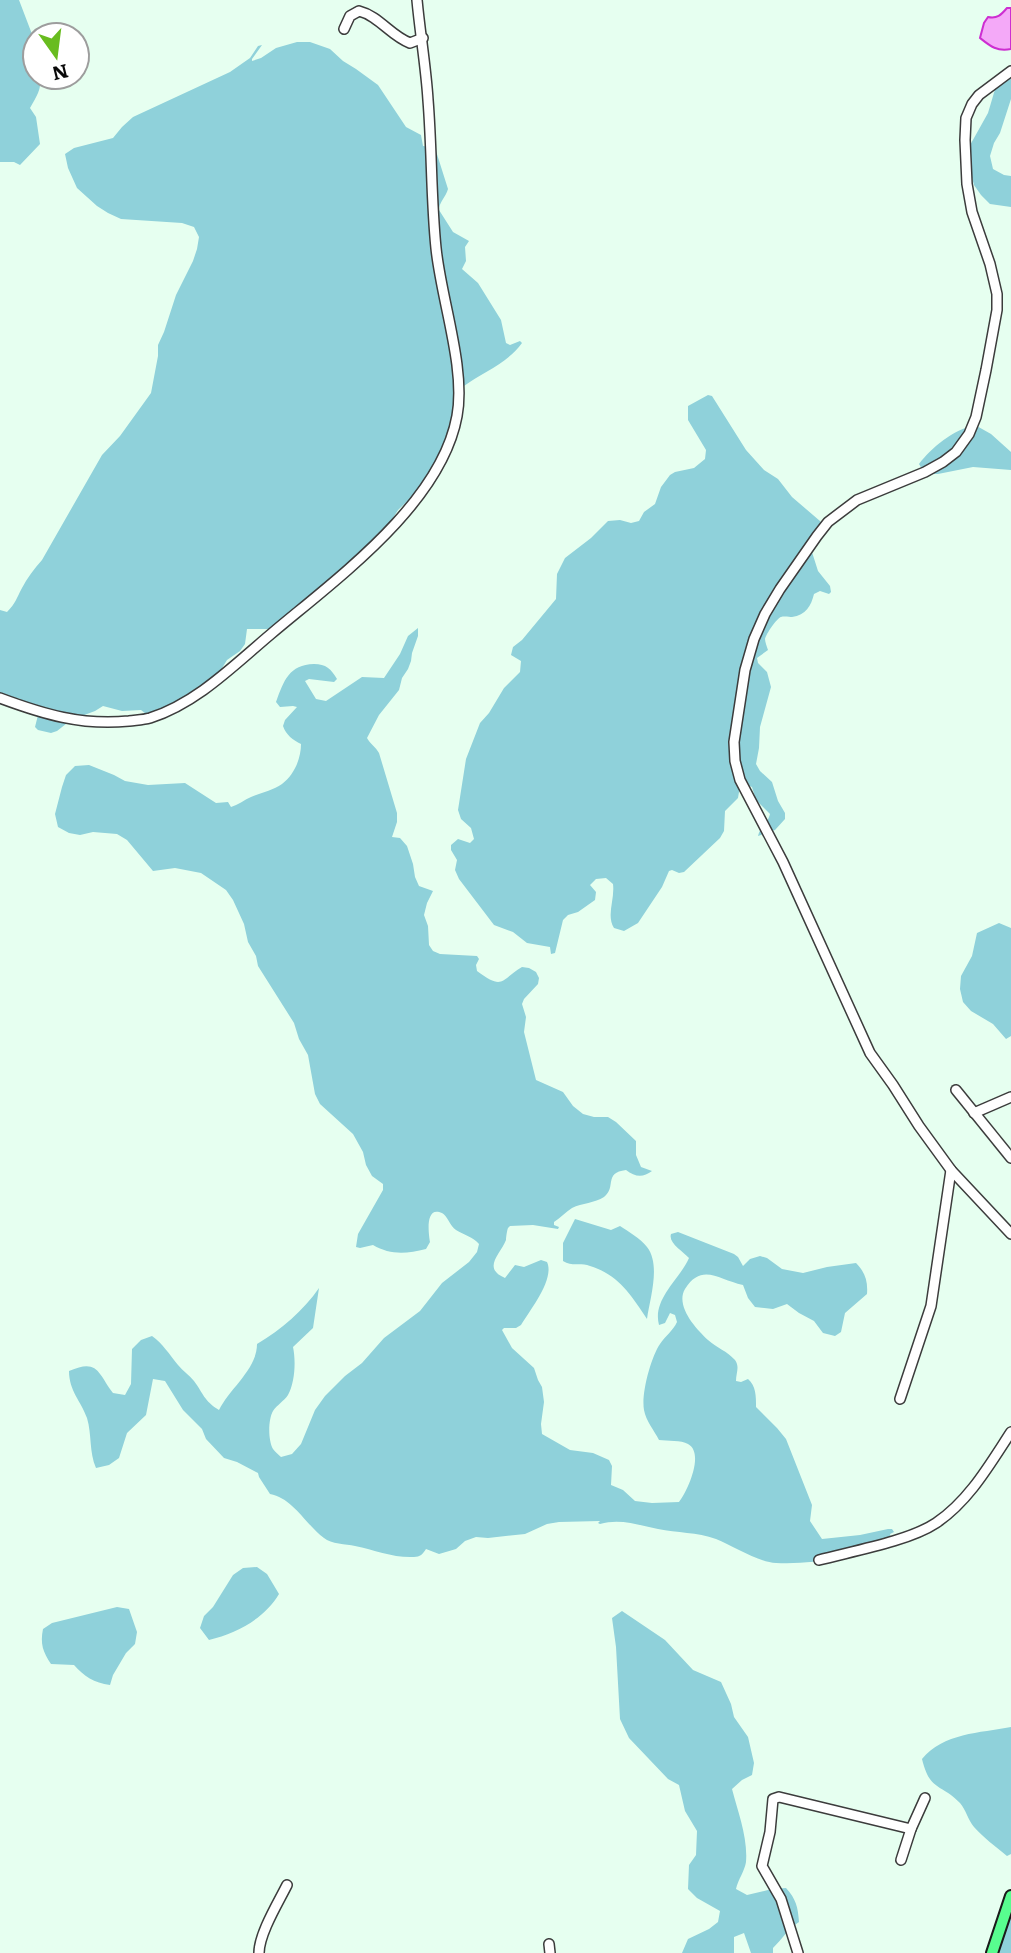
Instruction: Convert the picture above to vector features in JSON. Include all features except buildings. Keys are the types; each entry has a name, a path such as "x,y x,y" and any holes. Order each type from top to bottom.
{"main road":[{"path":"992,1953 1011,1896"}],"street":[{"path":"0,698 39,713 78,721 148,719 169,710 197,694 227,671 349,569 411,505 440,463 457,417 459,396 436,250 428,101 417,0"},
{"path":"344,29 350,16 359,11 372,16 403,41 410,43 422,38"},
{"path":"1011,71 979,95 966,118 965,157 969,197 997,294 986,370 976,417 969,434 956,452 943,462 857,500 828,523 817,536 780,589 754,639 745,670 733,742 740,780 783,862 870,1053 951,1170 1011,1234"},
{"path":"956,1090 1011,1158"},
{"path":"974,1113 1011,1097"},
{"path":"900,1399 931,1306 951,1170"},
{"path":"819,1560 904,1537 938,1522 974,1486 1011,1432"},
{"path":"798,1953 781,1899 762,1866 770,1832 773,1799 779,1797 911,1829"},
{"path":"901,1860 925,1798"},
{"path":"258,1953 287,1885"}],"shaded area":[{"path":"0,0 19,0 27,21 21,21 21,91 38,91 30,108 36,117 40,144 20,165 0,162"},
{"path":"1007,8 1011,8 1011,49 1002,50 980,38 988,17 999,16"},
{"path":"297,42 310,42 330,49 378,85 406,127 421,135 423,146 432,147 436,151 448,189 439,210 453,232 469,241 465,247 466,261 462,269 478,283 501,320 506,343 522,343 503,362 464,386 442,468 398,510 386,529 377,534 373,548 276,629 247,629 245,644 227,660 219,673 187,698 170,704 151,718 141,710 122,711 103,706 71,720 57,731 51,733 38,730 35,727 38,715 25,707 19,698 10,707 0,700 0,610 7,612 12,606 42,560 102,455 120,436 151,393 158,345 176,295 193,261 199,237 194,227 182,223 121,219 108,213 77,188 65,154 74,148 113,138 133,117 230,72 250,58 258,46 262,45 252,61 276,48"},
{"path":"1011,75 1011,99 990,156 993,169 1011,176 1011,207 990,204 981,195 974,185 967,159 969,147 988,113 996,86"},
{"path":"708,395 712,396 746,450 824,527 811,549 818,571 830,586 831,592 829,594 820,591 814,594 809,606 801,614 779,618 766,637 768,650 757,658 767,672 771,687 760,727 756,764 772,782 785,819 775,830 758,836 770,814 756,800 752,787 740,786 738,798 725,811 724,831 720,838 684,872 669,871 662,887 638,923 624,931 614,928 611,918 613,884 606,878 596,879 590,885 596,892 595,900 563,920 555,953 551,954 550,947 527,943 513,932 494,925 455,870 457,860 451,845 458,839 470,843 474,839 471,828 461,819 458,810 466,759 480,723 504,688 520,672 521,661 511,655 513,647 556,599 557,574 565,558 608,521 639,521 644,512 655,504 661,487 670,475 694,468 705,459 706,450 688,420 688,406"},
{"path":"975,425 991,434 1011,452 1011,470 973,467 925,474 919,464 930,451 951,435"},
{"path":"418,628 411,661 399,690 379,715 367,738 379,753 397,813 392,837 400,838 407,846 419,886 433,891 424,915 428,926 429,945 433,951 440,954 477,956 477,971 492,981 501,981 522,967 536,972 538,984 522,1004 526,1017 524,1032 536,1080 563,1092 583,1114 608,1117 616,1122 636,1141 636,1155 641,1167 652,1171 642,1176 626,1170 615,1174 604,1197 572,1208 554,1222 558,1229 533,1225 508,1228 506,1240 495,1261 498,1274 505,1278 515,1265 524,1267 541,1260 547,1262 549,1269 545,1285 521,1325 502,1330 512,1348 534,1368 542,1387 542,1434 570,1450 593,1453 609,1460 612,1466 611,1485 623,1490 635,1501 679,1502 693,1473 693,1449 682,1442 659,1440 646,1418 643,1403 653,1358 677,1322 675,1315 670,1313 665,1323 659,1325 659,1307 689,1258 674,1244 671,1234 678,1232 734,1254 743,1266 750,1259 760,1256 782,1269 803,1273 856,1263 865,1277 867,1294 845,1313 841,1332 835,1336 823,1333 814,1321 787,1304 773,1309 755,1307 743,1285 711,1275 698,1276 691,1281 685,1289 683,1303 688,1317 698,1330 735,1360 738,1368 736,1381 748,1379 751,1382 756,1407 786,1439 812,1505 810,1521 822,1539 892,1529 892,1544 820,1561 776,1563 754,1557 709,1537 622,1522 600,1524 600,1521 559,1522 547,1524 525,1534 476,1537 465,1541 456,1549 439,1554 426,1549 416,1557 391,1555 335,1543 317,1533 286,1501 270,1494 258,1473 224,1458 206,1439 202,1429 183,1410 165,1381 153,1379 146,1415 127,1433 119,1458 109,1465 96,1468 87,1418 73,1390 69,1371 79,1367 92,1367 113,1393 125,1395 131,1384 132,1349 141,1340 152,1336 194,1381 207,1400 219,1410 253,1362 257,1344 291,1319 319,1288 313,1328 293,1347 294,1371 290,1390 270,1419 269,1435 273,1449 281,1457 292,1454 301,1444 315,1410 325,1396 362,1363 384,1338 420,1311 442,1283 469,1262 477,1252 477,1242 456,1230 444,1214 436,1212 430,1217 430,1242 426,1249 398,1253 373,1245 356,1247 358,1234 383,1190 383,1184 372,1176 353,1134 320,1104 315,1094 308,1055 294,1023 258,966 233,900 226,890 201,873 175,868 153,871 127,840 117,834 69,833 58,827 55,814 66,775 75,766 89,765 125,781 148,785 185,783 216,803 228,802 231,807 278,786 293,771 301,750 301,744 290,737 283,726 297,707 280,707 276,702 289,675 306,665 318,664 328,668 337,679 334,682 309,679 305,681 316,699 326,701 362,677 384,678 408,636"},
{"path":"999,923 1011,928 1011,1036 1006,1039 993,1024 971,1011 963,1002 960,989 961,976 972,956 977,933"},
{"path":"575,1219 611,1230 620,1226 647,1247 654,1272 647,1319 617,1280 586,1265 563,1261 563,1243"},
{"path":"257,1567 267,1574 279,1594 266,1611 249,1624 209,1640 200,1628 204,1616 213,1607 233,1575 243,1568"},
{"path":"117,1607 129,1609 137,1632 135,1644 126,1653 110,1685 90,1678 74,1665 51,1664 43,1648 43,1629 52,1623"},
{"path":"622,1611 665,1640 693,1670 721,1682 734,1717 748,1737 754,1763 752,1775 732,1789 746,1844 745,1865 736,1889 747,1895 786,1888 794,1900 799,1917 799,1922 773,1948 773,1953 751,1953 744,1933 734,1937 734,1953 682,1953 688,1939 718,1922 720,1911 697,1898 688,1889 689,1865 696,1855 697,1831 685,1811 679,1785 668,1779 629,1738 620,1719 612,1618"},
{"path":"1011,1727 1011,1854 1007,1856 974,1827 960,1803 933,1782 922,1759 931,1750 951,1739"},
{"path":"1011,1909 1011,1953 991,1953"}]}
